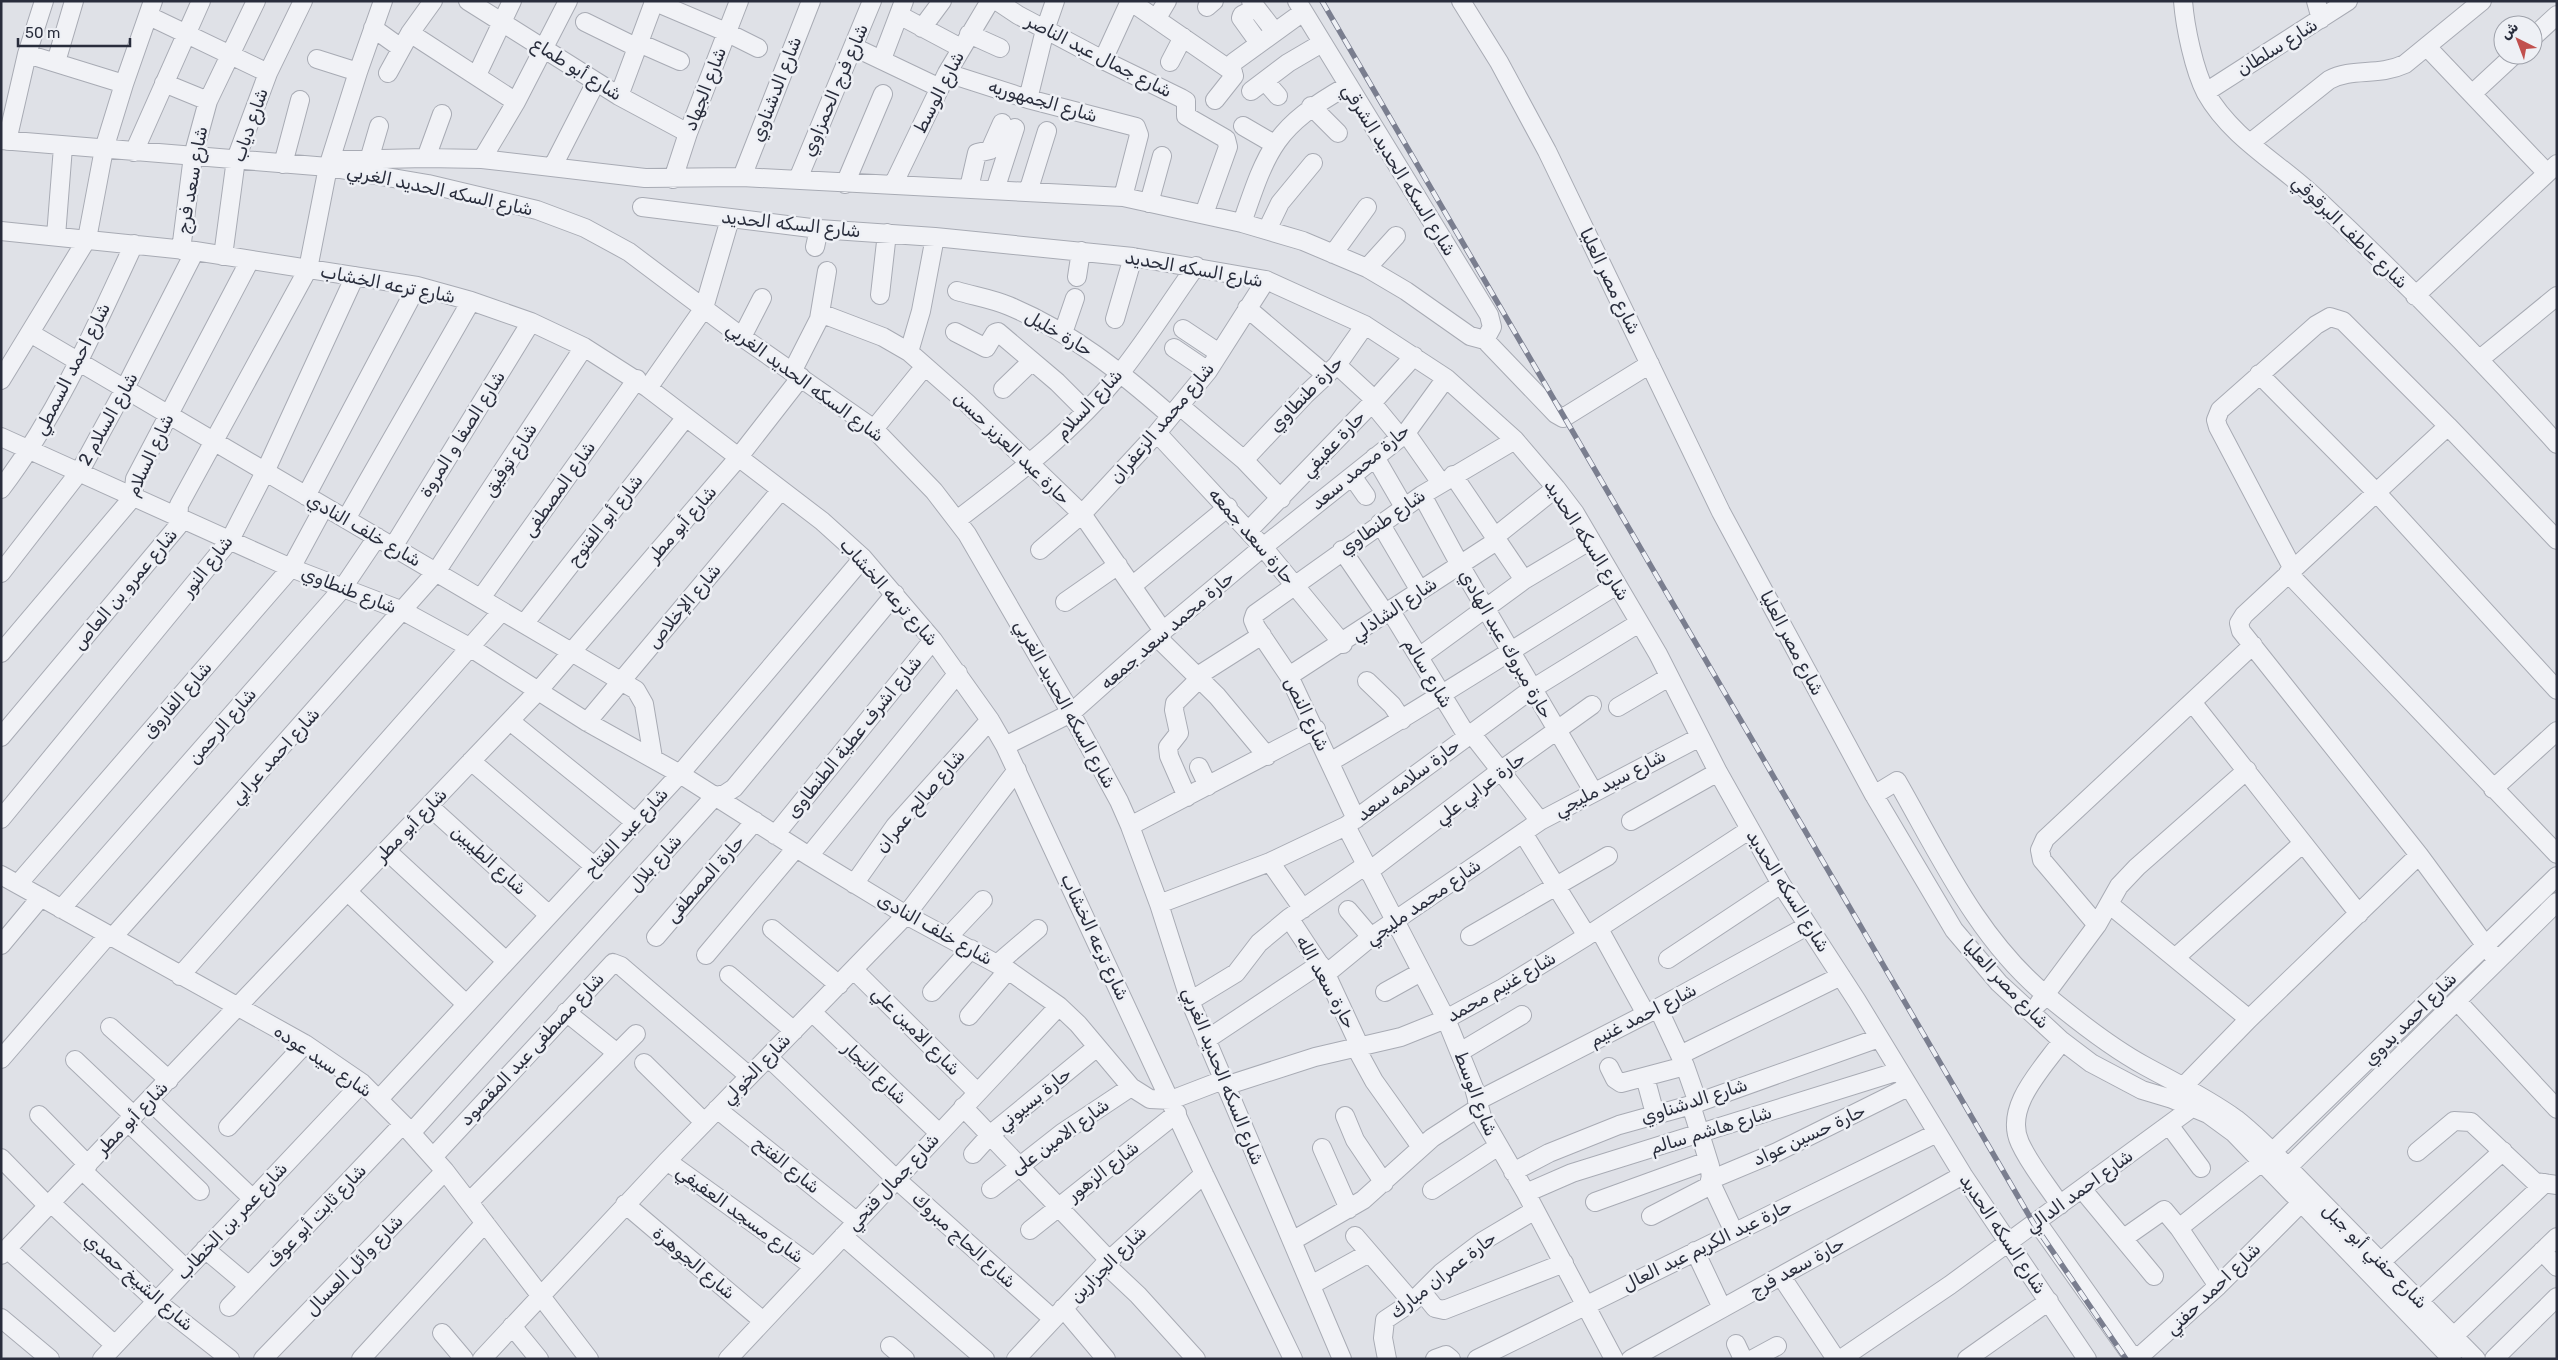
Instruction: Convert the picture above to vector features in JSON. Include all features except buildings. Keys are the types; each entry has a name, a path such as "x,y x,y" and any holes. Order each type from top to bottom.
{"street":[{"path":"4,141 44,1"},
{"path":"56,62 72,36 74,1"},
{"path":"134,152 200,1"},
{"name":"شارع سعد فرج","path":"188,251 193,156 208,101 256,1"},
{"name":"شارع دياب","path":"223,256 236,159 268,73 303,1"},
{"path":"388,73 410,33 433,1"},
{"name":"شارع أبو طماع","path":"468,1 619,96 688,134"},
{"path":"477,75 503,24 512,1"},
{"path":"482,159 516,102 568,1"},
{"name":"شارع فرج الحمزاوي","path":"798,179 872,1"},
{"path":"922,28 942,1"},
{"name":"شارع الوسط","path":"892,185 944,80 990,1"},
{"name":"شارع جمال عبد الناصر","path":"997,1 1045,30 1184,100 1187,104 1185,115 1188,118 1226,139 1229,144 1204,214"},
{"path":"1028,99 1045,30 1055,1"},
{"path":"1103,60 1130,1 1233,72"},
{"path":"1157,18 1167,1"},
{"name":"شارع مصر العليا","path":"1461,1 1503,70 1547,151 1721,512 1874,795 1954,930 1999,983 2062,1041 2091,1063 2142,1090 2193,1107 2268,1157"},
{"name":"شارع عاطف البرقوقي","path":"2183,1 2195,62 2206,92 2228,122 2250,143 2298,180 2480,359 2557,444"},
{"path":"2316,1 2321,19"},
{"name":"شارع سلطان","path":"2206,92 2348,1"},
{"path":"2250,143 2339,74 2391,71 2405,64 2428,48 2482,1"},
{"name":"شارع عمرو بن العاص","path":"1,737 178,526 180,517 179,505 308,269 330,164 380,2"},
{"path":"619,96 653,2 726,32 758,48"},
{"name":"شارع الدشناوي","path":"742,177 808,2"},
{"name":"شارع الجهاد","path":"673,178 726,32 734,3"},
{"path":"1259,43 1241,18 1253,5 1275,32"},
{"path":"1215,100 1234,76 1234,62 1275,32 1300,6"},
{"name":"شارع السكه الحديد الشرقي","path":"1300,6 1347,86 1489,315 1492,327 1484,340"},
{"path":"882,60 901,8 922,28 965,41 1000,48"},
{"path":"1,380 87,239 104,149 124,84 151,9 187,33 268,73"},
{"path":"2543,28 2557,15"},
{"path":"585,22 680,61"},
{"path":"373,28 401,48"},
{"path":"410,33 516,102"},
{"path":"1170,62 1183,37"},
{"path":"1278,96 1258,86 1322,43"},
{"name":"شارع الجمهوريه","path":"854,47 882,60 944,80 1028,99 1139,129 1123,197"},
{"path":"2415,296 2554,168 2472,94 2428,48"},
{"path":"28,54 124,84"},
{"path":"317,59 358,72"},
{"path":"2472,94 2503,65"},
{"path":"553,166 596,82"},
{"path":"164,83 208,101"},
{"path":"1242,223 1260,169 1274,144 1285,130 1311,106 1347,86"},
{"path":"845,184 883,94"},
{"path":"283,164 300,100"},
{"path":"1311,106 1338,133"},
{"path":"426,158 442,114"},
{"path":"969,188 977,153 990,150 1008,125 996,190"},
{"path":"369,160 379,126"},
{"path":"1243,126 1274,144"},
{"path":"1028,192 1047,131"},
{"name":"شارع السكه الحديد الغربي","path":"4,141 283,164 330,164 428,184 536,210 585,228 628,252 742,337 874,429 901,455 968,534 1071,713 1130,826 1159,904 1190,1001 1342,1359"},
{"path":"56,236 63,147"},
{"path":"1149,203 1162,156"},
{"path":"330,164 369,160 426,158 482,159 634,177 798,179 845,184 969,188 1123,197 1242,223 1333,254 1367,268 1406,291 1470,336 1484,340 1556,414 1563,418 1650,364"},
{"path":"1266,230 1280,203 1314,163"},
{"path":"1333,254 1366,207"},
{"name":"شارع السكه الحديد","path":"642,208 819,229 935,237 1133,257 1196,266 1266,280 1365,325 1446,378 1515,440 1556,488 1591,540 1640,623 1749,830 1781,884 1841,976 1963,1175 2086,1359"},
{"name":"شارع المصطفى","path":"481,598 643,383 704,308 730,219"},
{"path":"815,247 819,229"},
{"name":"شارع ترعه الخشاب","path":"1,231 134,244 250,260 417,286 472,301 531,322 584,347 643,383 822,521 863,558 933,640 990,720 1005,746 1204,1174 1294,1359"},
{"path":"880,295 887,233"},
{"path":"1367,268 1396,236"},
{"path":"909,352 921,311 935,237"},
{"name":"شارع احمد السمطي","path":"1,489 30,451 79,362 134,244"},
{"name":"شارع السلام 2","path":"1,573 80,471 124,390 188,251"},
{"path":"1077,277 1081,252"},
{"path":"1115,319 1133,257"},
{"name":"شارع السلام","path":"1,653 133,496 135,479 250,260"},
{"name":"شارع السلام","path":"957,520 1030,464 1086,411 1121,372 1196,266"},
{"name":"شارع أبو مطر","path":"5,1248 50,1204 510,722 738,458 796,374 820,313 827,271"},
{"name":"شارع النور","path":"1,819 230,540 265,472 355,276"},
{"name":"شارع محمد الزعفران","path":"1040,550 1082,514 1157,434 1208,371 1266,280"},
{"path":"306,496 417,286"},
{"name":"حارة خليل","path":"958,291 1008,305 1064,333 1244,460 1281,499"},
{"path":"2480,359 2557,296"},
{"path":"742,337 762,298"},
{"path":"1064,333 1075,298"},
{"path":"346,519 472,301"},
{"path":"1247,308 1373,401 1403,435 1447,479 1497,538 1524,580"},
{"name":"حارة عبد العزيز حسن","path":"820,313 883,336 909,352 1082,514 1132,586 1160,634 1197,678 1242,724 1267,756"},
{"path":"2557,540 2448,426 2336,317 2330,317 2316,325 2220,410 2216,420 2290,571 2493,789 2557,854"},
{"name":"شارع الصفا و المروة","path":"393,547 531,322"},
{"name":"حارة طنطاوي","path":"1244,460 1332,370 1365,325"},
{"path":"1183,329 1220,353"},
{"path":"955,332 986,348 996,332 1032,361 1086,411"},
{"name":"شارع خلف النادي","path":"30,333 168,416 622,680 641,696 653,758"},
{"name":"شارع توفيق","path":"436,572 584,347"},
{"path":"1174,348 1208,371"},
{"name":"حارة عفيفي","path":"1249,530 1281,499 1414,356"},
{"path":"1003,388 1032,361"},
{"path":"874,429 925,366"},
{"path":"2259,374 2376,492 2557,690"},
{"name":"حارة محمد سعد","path":"1263,547 1403,435 1446,378"},
{"name":"شارع أبو الفتوح","path":"524,624 686,417"},
{"path":"2448,426 2290,571 2239,623 2241,631 2419,856 2497,961"},
{"name":"حارة سعد جمعه","path":"1157,434 1249,530 1343,644"},
{"name":"شارع طنطاوي","path":"1,437 80,471 291,568 403,611 472,648 587,722 680,774"},
{"name":"شارع طنطاوي","path":"1255,614 1380,523 1447,479 1515,440"},
{"path":"1375,457 1404,507"},
{"path":"1352,476 1366,496"},
{"name":"شارع الشاذلي","path":"1290,676 1343,644 1388,611 1460,565 1497,538 1556,488"},
{"name":"شارع الإخلاص","path":"587,722 781,490"},
{"name":"حارة مبروك عبد الهادي","path":"1422,495 1460,565 1593,792"},
{"name":"شارع الفاروق","path":"18,884 291,568 324,507"},
{"path":"1132,586 1228,507"},
{"path":"1380,523 1420,591"},
{"name":"شارع الرحمن","path":"61,909 342,589 377,537"},
{"path":"1418,657 1524,580 1591,540"},
{"name":"حارة محمد سعد جمعه","path":"1005,746 1071,713 1160,634 1263,547"},
{"name":"شارع سالم","path":"1342,550 1388,611 1442,696 1469,734 1540,821"},
{"name":"شارع عبد الفتاح","path":"379,1099 680,774 863,558"},
{"path":"1065,602 1118,565"},
{"name":"شارع احمد عرابي","path":"1,1058 436,572"},
{"path":"1330,762 1442,696 1510,650 1617,585"},
{"name":"شارع بلال","path":"407,1128 716,796 730,792 895,594"},
{"path":"180,976 472,648 502,611"},
{"name":"شارع النص","path":"1255,614 1253,620 1290,676 1316,729 1330,762 1351,823"},
{"name":"حارة سلامه سعد","path":"1159,904 1270,862 1351,823 1532,689 1640,623"},
{"path":"1201,794 1170,756 1168,747 1179,733 1174,703 1197,678 1262,635"},
{"name":"شارع اشرف عطية الطنطاوى","path":"776,835 933,640"},
{"path":"2097,925 2042,860 2041,846 2045,839 2253,645"},
{"path":"706,955 802,852 958,673"},
{"path":"1618,707 1669,677"},
{"path":"1367,681 1386,699 1402,720"},
{"path":"2192,702 2360,914"},
{"name":"حارة عرابي علي","path":"1190,1001 1236,973 1259,943 1296,914 1367,868 1592,705"},
{"name":"شارع صالح عمران","path":"854,884 896,826 990,720"},
{"path":"510,722 635,822"},
{"path":"1130,826 1201,794 1316,729"},
{"path":"2493,789 2557,731"},
{"name":"شارع سيد مليجي","path":"1523,833 1540,821 1593,792 1700,737"},
{"path":"472,761 594,866"},
{"path":"1199,767 1201,794"},
{"name":"شارع الخولي","path":"482,1359 625,1204 906,915 1017,770"},
{"path":"2031,1013 2097,925 2120,886 2137,866 2247,770"},
{"path":"1632,820 1718,772"},
{"name":"شارع خلف النادى","path":"680,774 854,884 906,915 1002,967 1059,1006 1131,1087 1150,1099 1174,1107"},
{"name":"شارع مصر العليا","path":"1874,795 1897,782 1976,918 2006,956 2045,995 2113,1045 2144,1065 2184,1085 2238,1120 2268,1157"},
{"name":"شارع الطيبين","path":"429,806 549,915"},
{"name":"حارة المصطفى","path":"656,936 755,822"},
{"name":"شارع الوسط","path":"1351,823 1367,868 1446,1020 1460,1052 1478,1104 1498,1147 1526,1193 1614,1359"},
{"name":"شارع غنيم محمد","path":"1174,1107 1224,1083 1401,1036 1446,1020 1503,988 1593,932 1749,830"},
{"path":"1523,833 1557,886 1652,1011 1682,1060 1695,1104 1708,1161 1710,1182 1734,1232"},
{"name":"شارع محمد مليجي","path":"1206,1040 1323,969 1523,833"},
{"path":"2175,958 2303,843"},
{"path":"387,851 506,961"},
{"path":"1470,936 1608,856"},
{"path":"2172,1099 2249,1019 2419,856"},
{"name":"حارة سعد الله","path":"1270,862 1323,969 1374,1081 1421,1148"},
{"name":"شارع سيد عوده","path":"1,875 237,1008 305,1044 362,1083 433,1157 589,1359"},
{"name":"شارع احمد بدوي","path":"2179,1228 2268,1157 2557,876"},
{"path":"1668,959 1781,884"},
{"path":"348,892 466,1004"},
{"path":"1,944 40,897"},
{"path":"948,937 983,900"},
{"name":"شارع احمد بدوي","path":"2283,1173 2557,902"},
{"path":"2109,904 2249,1019"},
{"path":"1348,910 1371,937"},
{"name":"شارع احمد غنيم","path":"1292,1241 1349,1209 1384,1183 1421,1148 1478,1104 1807,926"},
{"path":"969,1016 1002,967 1038,929"},
{"path":"772,930 839,985"},
{"path":"932,992 971,949"},
{"name":"شارع مصطفى عبد المقصود","path":"433,1157 608,966 613,963 619,964 749,1076"},
{"name":"شارع الامين علي","path":"854,970 977,1092"},
{"path":"1385,992 1422,972"},
{"path":"729,975 794,1031"},
{"path":"1609,1067 1617,1082 1621,1084 1645,1077 1682,1060 1841,976"},
{"path":"2457,1001 2556,1107"},
{"name":"شارع جمال فتحي","path":"728,1359 1059,1006"},
{"path":"566,1012 617,1053"},
{"name":"شارع النجار","path":"812,1012 939,1133"},
{"path":"1460,1052 1522,1015"},
{"path":"110,1026 169,1080"},
{"path":"469,1202 636,1034"},
{"name":"شارع الدشناوي","path":"1513,1172 1549,1153 1655,1114 1695,1104 1879,1038"},
{"path":"2060,1205 2020,1143 2016,1130 2018,1108 2062,1041"},
{"path":"228,1127 305,1044"},
{"name":"حارة بسيوني","path":"973,1154 991,1134 1097,1047"},
{"name":"شارع الحاج مبروك","path":"768,1057 896,1179 1058,1314 1106,1359"},
{"path":"75,1060 200,1191"},
{"path":"644,1063 704,1122"},
{"name":"شارع هاشم سالم","path":"1526,1193 1572,1173 1899,1071"},
{"path":"1645,1077 1655,1114"},
{"name":"شارع عمر بن الخطاب","path":"112,1353 156,1301 362,1083"},
{"name":"شارع الامين على","path":"991,1189 1020,1165 1131,1087"},
{"name":"حارة حسين عواد","path":"1651,1216 1710,1182 1777,1152 1908,1087"},
{"path":"149,1100 253,1199"},
{"path":"963,1107 991,1134 1059,1207 1196,1359"},
{"name":"شارع الزهور","path":"1030,1230 1174,1107"},
{"name":"شارع احمد الدالي","path":"1841,1359 2037,1222 2193,1107"},
{"name":"شارع الفتح","path":"717,1108 856,1221"},
{"path":"39,1115 85,1167 186,1269"},
{"path":"1345,1116 1360,1148 1384,1183"},
{"path":"2417,1152 2447,1126 2463,1120 2479,1127 2536,1182 2551,1184"},
{"path":"2169,1125 2201,1168"},
{"name":"شارع ثابت أبو عوف","path":"229,1307 407,1128"},
{"name":"حارة عبد الكريم عبد العال","path":"1476,1359 1937,1133"},
{"path":"1432,1190 1498,1147"},
{"path":"1322,1148 1349,1209"},
{"path":"2375,1268 2503,1151"},
{"name":"شارع حفني أبو جبل","path":"2268,1157 2375,1268 2452,1359"},
{"name":"شارع الشيخ حمدي","path":"1,1158 156,1301 230,1359"},
{"name":"شارع مسجد العفيفي","path":"667,1161 814,1267"},
{"path":"1595,1202 1708,1161"},
{"name":"شارع وائل العسال","path":"263,1359 444,1171"},
{"name":"شارع حفني أبو جبل","path":"2283,1173 2301,1203 2375,1268 2419,1301 2476,1359"},
{"name":"شارع الجزارين","path":"1022,1356 1107,1262 1204,1174"},
{"name":"حارة سعد فرج","path":"1632,1359 1653,1353 1722,1308 1963,1175"},
{"path":"2419,1301 2551,1184"},
{"path":"2082,1189 2154,1276"},
{"name":"شارع احمد حفني","path":"2037,1222 2133,1356 2139,1357 2145,1354 2218,1286 2301,1203"},
{"name":"شارع الجوهرة","path":"625,1204 763,1321"},
{"name":"حارة عمران مبارك","path":"1386,1359 1382,1338 1384,1322 1417,1297 1441,1273 1483,1241 1535,1210"},
{"path":"2124,1238 2162,1210 2179,1228 2218,1286"},
{"path":"361,1359 485,1222"},
{"path":"843,1236 985,1359"},
{"path":"1355,1236 1369,1253 1417,1297 1435,1308 1444,1310 1564,1263"},
{"path":"2454,1336 2557,1237"},
{"path":"5,1248 112,1353"},
{"path":"206,1249 249,1286"},
{"path":"1696,1251 1722,1308"},
{"path":"2542,1252 2557,1266"},
{"path":"1311,1285 1369,1253"},
{"path":"1781,1276 1836,1359"},
{"path":"2494,1359 2557,1297"},
{"path":"1967,1359 2049,1302"},
{"path":"1,1318 50,1359"},
{"path":"512,1326 539,1359"},
{"path":"442,1333 464,1359"},
{"path":"890,1346 905,1359"},
{"path":"1754,1359 1778,1346"},
{"path":"1435,1359 1442,1355 1451,1359"}],"railway":[{"path":"1322,1 2034,1224 2126,1359"}]}
